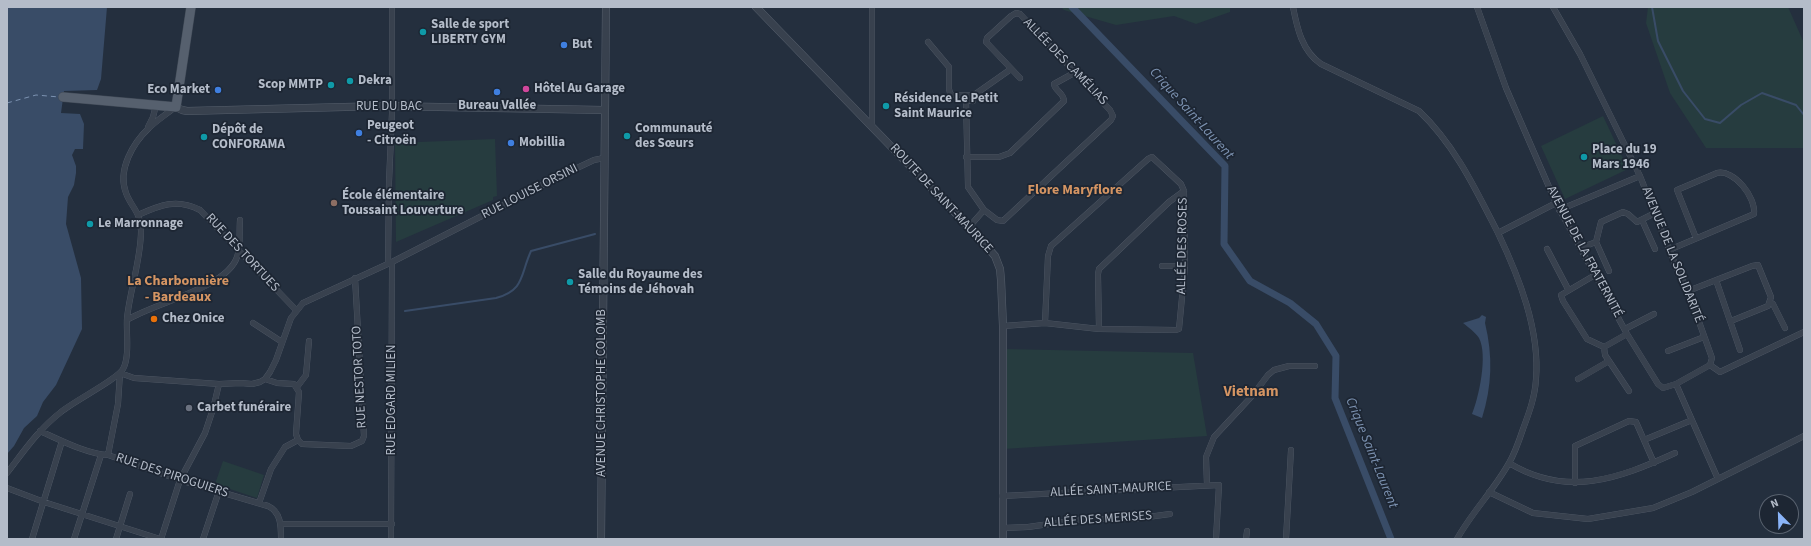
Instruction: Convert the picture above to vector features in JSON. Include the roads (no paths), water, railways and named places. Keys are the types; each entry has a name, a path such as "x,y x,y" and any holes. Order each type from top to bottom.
{"main road":[{"path":"63,97 176,107 192,7"}],"street":[{"name":"RUE EDGARD MILIEN","path":"391,539 390,262 392,7"},
{"name":"AVENUE CHRISTOPHE COLOMB","path":"601,539 606,7"},
{"name":"ROUTE DE SAINT-MAURICE","path":"756,7 762,10 991,250 1000,269 1003,326 1003,539"},
{"path":"872,7 872,125"},
{"path":"1293,7 1298,34 1313,58 1321,64 1419,111 1426,118 1464,167 1498,233 1522,288 1535,342 1536,379 1533,397 1518,442 1509,463 1457,539"},
{"name":"AVENUE DE LA FRATERNITÉ","path":"1477,7 1506,88 1559,210 1626,331 1658,384 1663,388 1676,384"},
{"name":"AVENUE DE LA SOLIDARITÉ","path":"1553,7 1580,54 1640,176 1669,250 1688,291 1712,358 1710,366"},
{"name":"ALLÉE DES CAMÉLIAS","path":"984,210 998,221 1005,220 1113,118 1112,111 1074,73 1020,14 1016,13 986,40 1011,69"},
{"path":"928,42 936,50 948,67 950,93 953,95 969,95 973,101"},
{"path":"973,101 974,95 1011,69 1020,78"},
{"path":"966,157 999,157 1010,152 1064,101 1063,96 1054,84 1074,73"},
{"path":"969,227 984,210 968,186 966,157 966,100 973,101"},
{"path":"108,456 118,404 120,373 126,361 127,320 141,232 138,215 126,193 124,170 132,151 147,129 153,117 156,105"},
{"name":"RUE DU BAC","path":"176,107 182,110 195,111 392,106 604,110"},
{"path":"147,129 176,107"},
{"name":"ALLÉE DES ROSES","path":"1003,326 1045,323 1099,329 1179,329 1185,266 1184,191 1181,184 1155,159 1151,157 1050,248 1048,256 1045,323"},
{"name":"RUE LOUISE ORSINI","path":"296,310 303,303 314,297 390,262 560,176 594,160 604,158"},
{"path":"1669,250 1754,214 1754,209 1746,189 1728,173 1717,173 1679,188 1676,192 1696,238"},
{"path":"1559,210 1640,176"},
{"path":"1099,329 1098,274 1100,268 1169,202 1184,191"},
{"path":"1498,233 1556,203"},
{"name":"RUE DES TORTUES","path":"138,215 163,204 189,204 205,214 296,310"},
{"path":"1609,271 1596,242 1602,222 1623,212 1628,214 1637,222 1655,213"},
{"path":"127,320 143,311 216,281 238,257 240,220"},
{"path":"1642,220 1655,248"},
{"path":"1580,248 1596,242"},
{"path":"1547,249 1568,289"},
{"path":"1688,291 1758,265 1771,297 1770,302 1768,306 1731,321"},
{"path":"1162,266 1185,266"},
{"path":"1595,275 1568,289 1561,295 1563,302 1587,339 1604,347"},
{"name":"RUE NESTOR TOTO","path":"298,440 304,444 351,446 358,444 363,440 355,278"},
{"path":"1716,280 1740,350"},
{"path":"1770,302 1773,304 1785,328"},
{"path":"120,373 134,378 219,384 252,384 265,379 276,360 291,318 296,310"},
{"path":"1604,347 1626,331 1654,314"},
{"path":"253,323 282,342"},
{"path":"1718,479 1676,384 1710,366 1720,372 1804,332"},
{"path":"1668,351 1704,337"},
{"path":"297,387 306,375 309,341"},
{"path":"1604,347 1605,355 1629,391"},
{"path":"1578,379 1609,361"},
{"path":"1206,485 1206,457 1214,437 1252,396 1268,375 1274,370 1289,366 1315,366"},
{"path":"7,473 40,431 62,411 120,373"},
{"path":"259,503 271,469 285,447 298,440 296,434 299,392 297,387 294,384 277,383 265,379"},
{"path":"7,488 44,502 161,539 180,480 205,433 219,384"},
{"path":"1644,440 1692,420"},
{"path":"1576,483 1574,449 1578,443 1633,421 1636,422 1654,463"},
{"name":"RUE DES PIROGUIERS","path":"40,431 62,441 101,455 268,506 275,510 280,524 281,539"},
{"path":"1489,492 1533,512 1588,519 1653,508 1692,492 1804,436"},
{"path":"32,539 62,441"},
{"path":"1286,539 1291,450"},
{"path":"1509,463 1531,475 1561,482 1576,483 1596,481 1654,463 1676,453"},
{"path":"74,539 101,455"},
{"name":"ALLÉE SAINT-MAURICE","path":"1002,496 1219,484 1216,539"},
{"path":"203,539 219,491"},
{"path":"116,539 130,494"},
{"name":"ALLÉE DES MERISES","path":"1003,528 1028,527 1085,519 1133,519 1170,514"},
{"path":"280,524 392,524"},
{"path":"1246,539 1247,531"}],"water":[{"path":"7,7 107,7 101,79 97,90 64,91 61,113 80,114 84,124 83,149 75,149 72,155 76,166 76,173 74,185 68,197 66,224 81,278 82,329 56,385 43,402 37,416 24,428 14,446 7,454"},
{"path":"1482,315 1486,317 1485,323 1488,335 1490,371 1488,394 1482,418 1472,414 1482,376 1482,345 1479,338 1463,323 1479,318"}],"waterway":[{"name":"Crique Saint-Laurent","path":"1072,7 1225,166 1224,244 1250,281 1290,303 1316,324 1336,356 1335,398 1391,539"},
{"path":"1652,7 1658,41 1683,91 1705,119 1720,123 1741,105 1762,93 1796,105 1804,115"},
{"path":"405,311 496,298 505,295 517,286 531,251 595,234"}],"place":[{"name":"Salle de sport LIBERTY GYM","path":"423,32"},
{"name":"But","path":"564,45"},
{"name":"Dekra","path":"350,81"},
{"name":"Scop MMTP","path":"331,85"},
{"name":"Hôtel Au Garage","path":"526,89"},
{"name":"Eco Market","path":"218,90"},
{"name":"Bureau Vallée","path":"497,92"},
{"name":"Résidence Le Petit Saint Maurice","path":"886,106"},
{"name":"Peugeot - Citroën","path":"359,133"},
{"name":"Communauté des Sœurs","path":"627,136"},
{"name":"Dépôt de CONFORAMA","path":"204,137"},
{"name":"Mobillia","path":"511,143"},
{"name":"Place du 19 Mars 1946","path":"1584,157"},
{"name":"École élémentaire Toussaint Louverture","path":"334,203"},
{"name":"Le Marronnage","path":"90,224"},
{"name":"Salle du Royaume des Témoins de Jéhovah","path":"570,282"},
{"name":"Chez Onice","path":"154,319"},
{"name":"Carbet funéraire","path":"189,408"}],"district":[{"name":"Flore Maryflore","path":"1075,191"},
{"name":"La Charbonnière - Bardeaux","path":"178,290"},
{"name":"Vietnam","path":"1251,393"}]}
